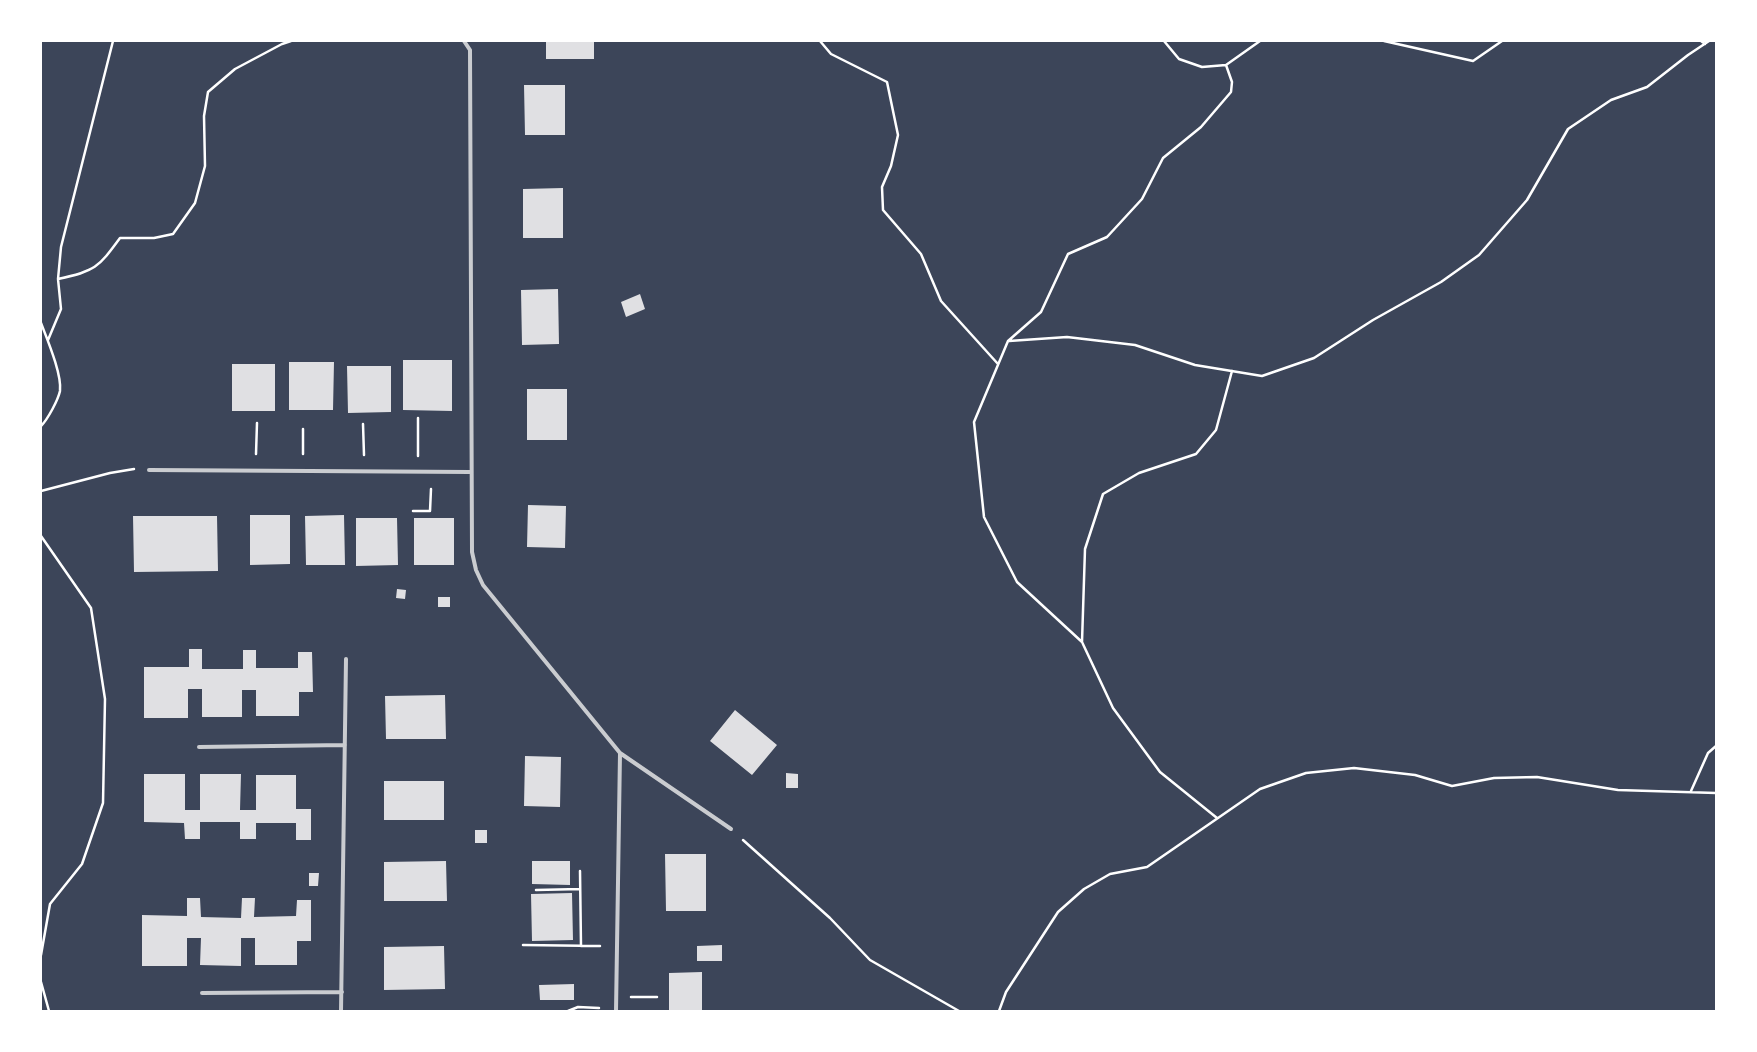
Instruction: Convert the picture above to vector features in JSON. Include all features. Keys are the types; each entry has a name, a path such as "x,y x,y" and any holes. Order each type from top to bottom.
{"street":[{"path":"464,41 470,50 470,472 472,552 476,570 483,585 620,753 731,829"},
{"path":"149,470 470,472"},
{"path":"341,1011 346,659"},
{"path":"200,748 345,745"},
{"path":"616,1010 620,753"},
{"path":"202,993 342,992"}],"path":[{"path":"48,340 60,309 58,279 61,247 113,41"},
{"path":"58,279 86,273 103,261 120,238 154,238 173,234 195,203 205,166 204,116 208,92 235,69 291,41"},
{"path":"820,41 832,54 887,82 898,135 890,166 882,186 883,210 921,254 941,301 998,364"},
{"path":"1164,41 1179,59 1202,67 1226,66 1260,41"},
{"path":"1384,41 1473,61 1502,41"},
{"path":"1701,41 1705,44"},
{"path":"1008,341 1067,337 1135,345 1196,365 1262,376 1314,358 1373,320 1441,282 1479,255 1527,200 1568,129 1611,100 1646,87 1709,41"},
{"path":"1217,818 1160,772 1113,708 1082,642 1017,582 984,517 974,422 1008,341 1041,312 1068,254 1107,237 1142,199 1163,158 1201,126 1231,92 1232,82 1226,66"},
{"path":"41,323 57,368 60,391 47,420 41,426"},
{"path":"1082,642 1084,549 1103,494 1139,473 1196,454 1216,430 1232,371"},
{"path":"418,418 418,472"},
{"path":"255,470 257,423"},
{"path":"363,424 364,472"},
{"path":"303,429 303,471"},
{"path":"41,491 110,473 133,469 149,470"},
{"path":"413,511 430,511 432,472"},
{"path":"41,536 91,608 105,699 103,803 82,864 50,904 41,955"},
{"path":"1691,791 1708,753 1716,746"},
{"path":"998,1011 1006,992 1058,912 1084,889 1110,874 1147,866 1260,789 1306,773 1354,768 1415,775 1452,786 1494,778 1537,777 1618,790 1691,791 1716,793"},
{"path":"731,829 830,918 870,960 959,1011"},
{"path":"580,871 580,946"},
{"path":"536,890 580,889"},
{"path":"523,945 616,946"},
{"path":"41,982 49,1011"},
{"path":"616,997 657,997"},
{"path":"568,1011 578,1007 616,1010"}],"shaded area":[{"path":"41,41 1716,41 1716,1011 41,1011"}],"building":[{"path":"546,41 594,41 594,59 546,59"},
{"path":"524,85 565,85 565,135 525,135"},
{"path":"563,188 563,238 523,238 523,189"},
{"path":"558,289 559,344 522,345 521,290"},
{"path":"640,294 645,309 626,317 621,302"},
{"path":"403,360 452,360 452,411 403,410"},
{"path":"289,362 334,362 333,410 289,410"},
{"path":"232,364 275,364 275,411 232,411"},
{"path":"347,366 391,366 391,412 348,413"},
{"path":"527,389 567,389 567,440 527,440"},
{"path":"528,505 566,506 565,548 527,547"},
{"path":"250,515 290,515 290,564 250,565"},
{"path":"344,515 345,565 306,565 305,516"},
{"path":"133,516 217,516 218,571 134,572"},
{"path":"356,518 397,518 398,565 356,566"},
{"path":"414,518 454,518 454,565 414,565"},
{"path":"397,589 406,590 405,599 396,598"},
{"path":"438,597 450,597 450,607 438,607"},
{"path":"189,649 202,649 202,669 243,669 243,650 256,650 256,668 298,668 298,652 312,652 313,692 299,692 299,716 256,716 256,690 242,690 242,717 202,717 202,689 188,689 188,718 144,718 144,667 189,667"},
{"path":"445,695 446,739 386,739 385,696"},
{"path":"735,710 777,745 752,775 710,741"},
{"path":"525,756 561,757 560,807 524,806"},
{"path":"786,773 798,774 798,788 786,788"},
{"path":"144,774 185,774 185,810 200,810 200,774 241,774 240,810 256,810 256,775 296,775 296,809 311,809 311,840 296,840 296,823 256,823 256,839 240,839 240,822 200,822 200,839 185,839 184,823 144,822"},
{"path":"384,781 444,781 444,820 384,820"},
{"path":"475,830 487,830 487,843 475,843"},
{"path":"665,854 706,854 706,911 666,911"},
{"path":"446,861 447,901 384,901 384,862"},
{"path":"532,861 570,861 570,885 532,884"},
{"path":"309,873 319,873 318,886 309,886"},
{"path":"572,893 573,940 532,941 531,894"},
{"path":"187,898 200,898 201,917 241,918 242,898 255,898 254,917 296,916 297,900 311,900 311,941 297,941 297,965 255,965 255,938 241,938 241,966 200,965 201,938 187,938 187,966 142,966 142,915 187,916"},
{"path":"722,945 722,961 697,961 697,946"},
{"path":"444,946 445,989 384,990 384,947"},
{"path":"702,972 702,1011 669,1011 669,973"},
{"path":"574,984 574,1000 540,1000 539,985"}]}
